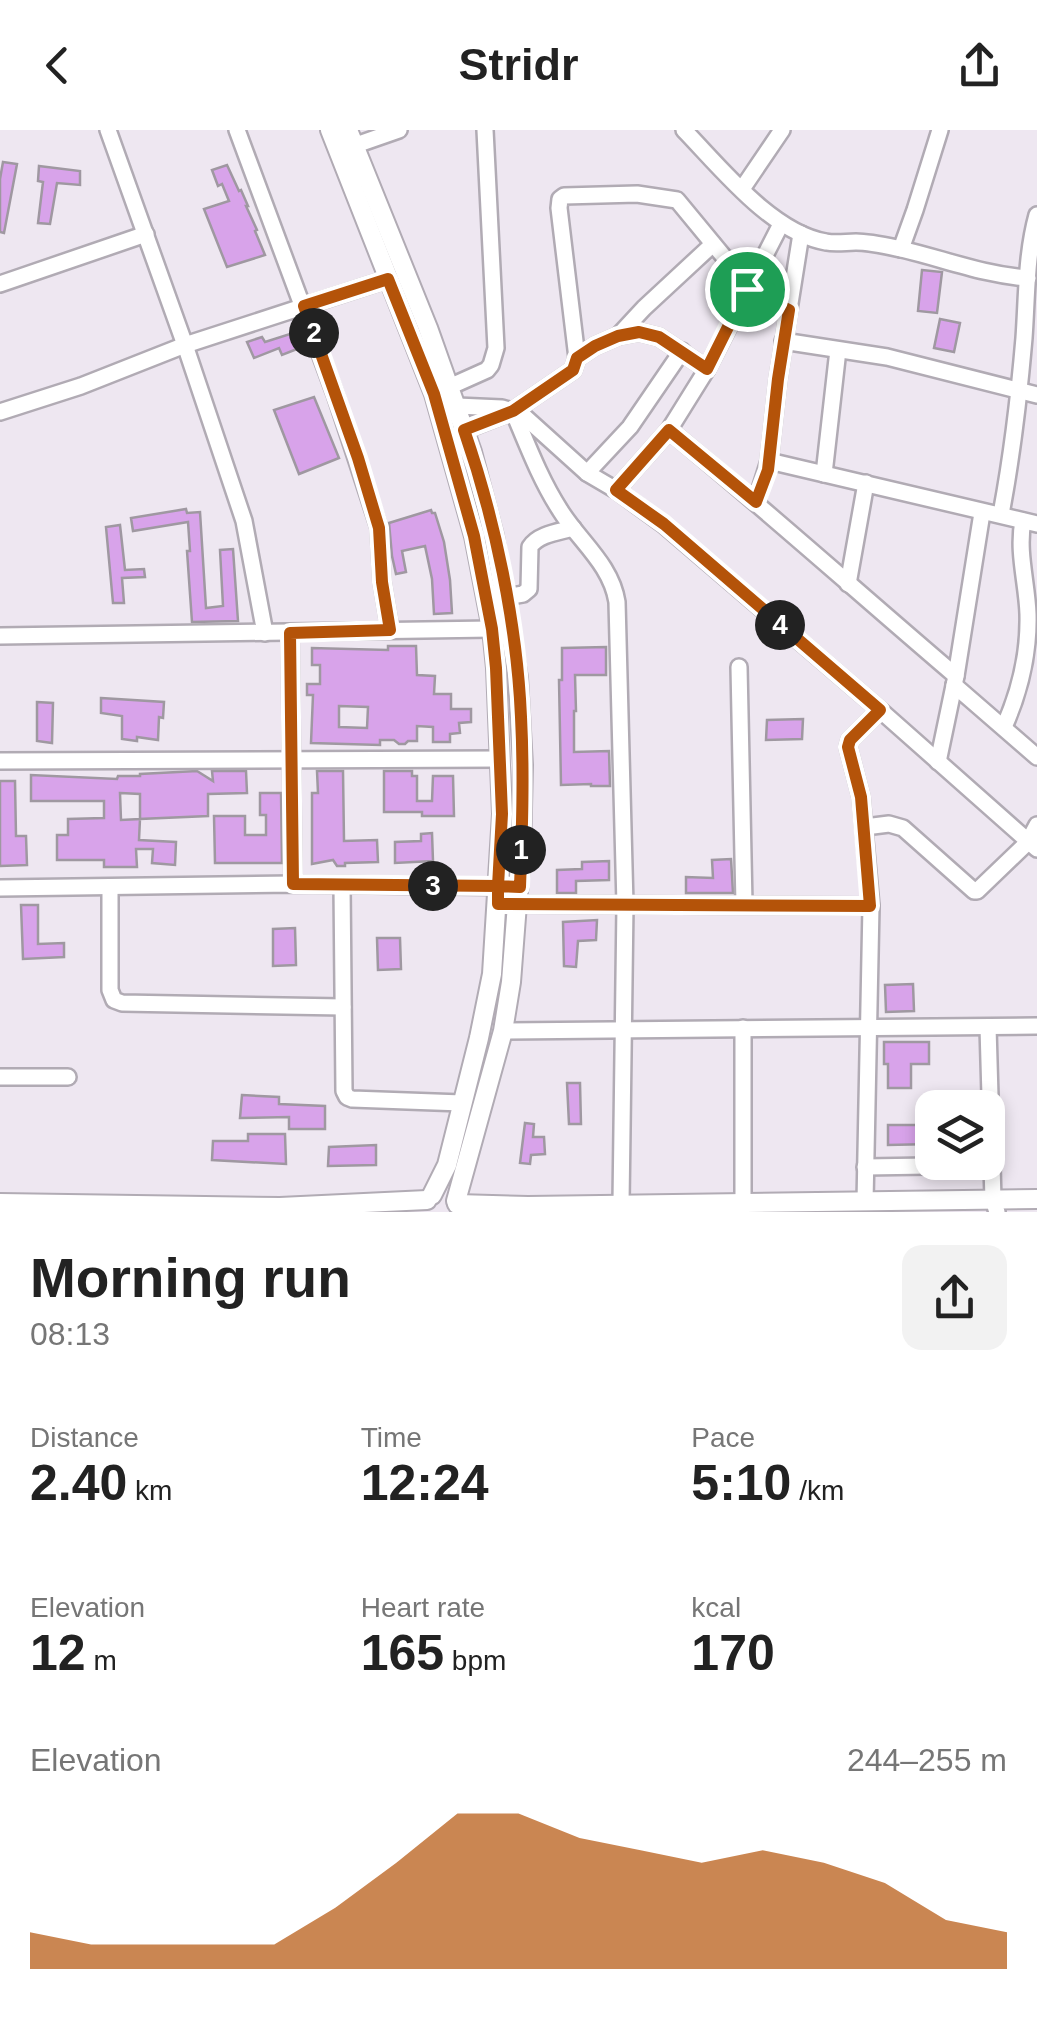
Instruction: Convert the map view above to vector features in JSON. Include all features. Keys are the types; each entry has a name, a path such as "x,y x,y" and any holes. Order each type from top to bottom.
{"main road":[{"path":"330,130 434,394 474,536 496,668 502,814 492,974 448,1165 427,1202"},
{"path":"350,138 394,238 484,492 506,597 521,715 519,896 511,982 503,1032 457,1206"},
{"path":"0,1204 280,1207 427,1202 445,1193 457,1206 865,1202 995,1206 1037,1199"}],"street":[{"path":"108,130 244,521 265,633"},
{"path":"237,130 358,458 379,528 390,630"},
{"path":"350,138 399,130"},
{"path":"449,388 491,366 496,348 485,130"},
{"path":"684,130 721,171 780,224 801,234 826,242 868,242 990,274 1028,278"},
{"path":"742,189 782,130"},
{"path":"901,249 940,130"},
{"path":"464,430 514,410 573,370 577,358 559,208 562,198 637,194 673,198 683,205 748,288 789,310"},
{"path":"1001,514 1018,392 1029,252 1037,215"},
{"path":"616,490 667,432 707,369 780,224"},
{"path":"0,284 146,234"},
{"path":"756,502 769,461 801,234"},
{"path":"618,336 713,244"},
{"path":"0,412 81,386 185,345 388,279"},
{"path":"577,358 618,336 639,332 669,342 707,369"},
{"path":"784,341 887,358 1037,395"},
{"path":"824,474 838,350"},
{"path":"587,473 641,413 682,351"},
{"path":"456,406 514,410 587,473 664,524 1032,846"},
{"path":"514,410 530,455 560,512 614,586 625,904 621,1203"},
{"path":"641,413 756,502 1037,757"},
{"path":"769,461 1030,522 1021,542 1028,614 1025,661 1016,700 1004,727"},
{"path":"848,584 866,483"},
{"path":"938,762 982,512"},
{"path":"506,597 529,590 532,542 574,528"},
{"path":"0,636 492,629"},
{"path":"290,633 293,884"},
{"path":"739,667 744,904"},
{"path":"865,1202 870,906 861,797 848,747 850,740 880,710"},
{"path":"0,761 499,759"},
{"path":"865,827 889,824 903,828 977,891 1032,846 1037,826"},
{"path":"0,888 342,885 625,904 870,906"},
{"path":"342,885 344,1091 352,1099 462,1104"},
{"path":"110,888 110,990 114,1000 343,1007"},
{"path":"503,1032 1037,1026"},
{"path":"988,1027 990,1090"},
{"path":"742,1203 743,1028"},
{"path":"0,1078 68,1077"},
{"path":"865,1168 915,1167"},
{"path":"993,1180 995,1206"}],"building":[{"path":"3,162 17,164 4,233 0,232"},
{"path":"227,165 248,206 265,255 227,267 204,209 229,201 212,170"},
{"path":"39,166 80,171 80,185 57,183 50,224 38,223 43,182 38,181"},
{"path":"922,270 942,272 937,313 918,311"},
{"path":"940,319 960,323 954,352 934,348"},
{"path":"290,334 297,349 282,355 279,348 254,358 247,342 262,337 265,342"},
{"path":"314,397 339,458 299,474 274,410"},
{"path":"186,509 187,513 200,512 206,608 223,606 220,550 233,549 238,621 192,622 188,522 133,531 131,518"},
{"path":"431,510 444,542 452,613 434,614 425,546 402,551 406,572 396,574 392,556 389,523"},
{"path":"120,525 125,570 144,569 145,577 122,578 124,603 113,603 106,527"},
{"path":"388,646 416,646 417,675 435,676 434,694 451,694 451,709 471,709 471,722 459,723 460,733 450,734 450,742 433,742 433,727 417,726 417,741 405,744 394,740 380,740 380,745 311,743 313,695 307,695 307,684 320,684 320,665 312,665 312,648 388,650","holes":["339,706 368,707 367,728 339,727"]},
{"path":"606,647 606,675 575,675 574,752 609,751 610,786 561,785 562,648"},
{"path":"101,698 164,702 158,740 122,739 122,716 101,713"},
{"path":"37,702 53,703 52,743 37,741"},
{"path":"803,719 802,739 766,740 767,720"},
{"path":"197,771 213,781 212,771 246,771 247,793 208,794 208,816 140,819 139,840 176,842 175,865 152,863 153,849 136,849 137,867 104,867 104,860 57,860 57,835 68,835 68,819 104,818 104,801 31,801 31,775 117,779","holes":["120,793 140,794 140,819 121,820"]},
{"path":"317,771 343,771 344,841 377,840 378,862 337,866 333,860 312,864 312,793 318,793"},
{"path":"384,771 412,771 412,776 417,776 417,801 432,801 433,776 453,776 454,816 384,812"},
{"path":"0,781 15,781 16,836 26,836 27,865 0,866"},
{"path":"260,793 281,793 282,863 215,863 214,816 245,816 245,835 266,835 266,815 260,815"},
{"path":"432,833 433,861 395,863 395,842 421,841 421,834"},
{"path":"731,859 733,893 686,893 686,877 713,878 712,860"},
{"path":"609,861 609,880 576,881 576,893 557,893 557,870 582,869 582,862"},
{"path":"21,905 38,905 38,944 64,943 64,957 23,959"},
{"path":"597,920 596,940 578,941 576,967 564,966 563,922"},
{"path":"295,928 296,965 273,966 273,929"},
{"path":"377,938 400,938 401,969 378,970"},
{"path":"913,984 914,1011 886,1012 885,985"},
{"path":"884,1042 929,1042 929,1064 911,1064 911,1088 888,1088"},
{"path":"567,1083 580,1083 581,1124 569,1124"},
{"path":"242,1095 279,1097 279,1104 325,1106 325,1129 289,1129 289,1117 240,1118"},
{"path":"525,1123 534,1124 533,1137 544,1137 545,1154 531,1155 530,1164 520,1163"},
{"path":"888,1125 915,1125 915,1144 888,1145"},
{"path":"248,1134 285,1134 286,1164 212,1160 213,1141 248,1141"},
{"path":"376,1145 376,1165 328,1166 329,1147"}],"route":[{"path":"747,289 707,369 659,337 639,332 618,336 577,358 573,370 513,411 464,430 494,536 518,678 522,765 520,887 498,886 502,814 492,629 474,536 434,394 388,279 304,306 379,528 390,630 290,633 293,884 498,886 498,904 870,906 861,797 848,747 850,740 880,710 664,524 616,490 669,430 756,502 768,470 789,310 747,289"}]}
